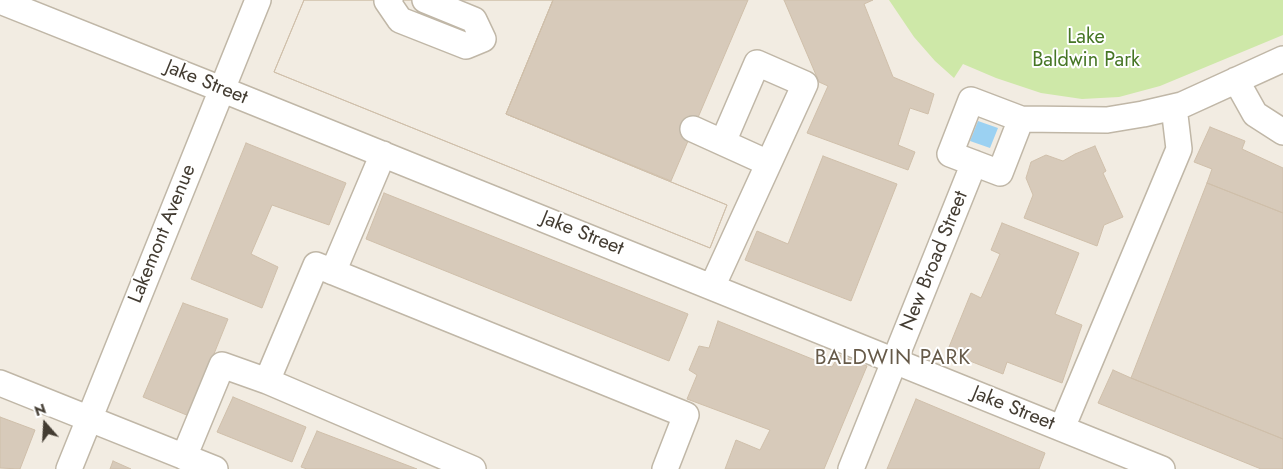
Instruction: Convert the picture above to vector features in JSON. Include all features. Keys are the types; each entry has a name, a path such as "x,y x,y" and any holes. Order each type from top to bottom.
{"street":[{"name":"Lakemont Avenue","path":"69,469 258,0"},
{"path":"390,0 387,1 400,20 466,46 483,39 474,20 425,0"},
{"name":"Jake Street","path":"0,2 383,154 1162,469"},
{"path":"1021,119 1000,173 950,154 971,100 1021,119 1106,120 1182,105 1283,59"},
{"path":"712,287 805,84 757,63 723,142"},
{"path":"1236,80 1255,114 1283,132"},
{"path":"1062,428 1178,150 1174,107"},
{"path":"693,129 768,163"},
{"path":"333,272 383,154"},
{"name":"New Broad Street","path":"851,469 974,163"},
{"path":"267,381 316,265 686,415 665,469"},
{"path":"184,456 222,365 267,381 473,469"},
{"path":"0,384 215,469"}],"green space":[{"name":"Lake Baldwin Park","path":"889,0 1283,0 1283,35 1160,86 1119,97 1082,99 1041,93 996,78 963,64 954,78 935,61 914,37"}],"water":[{"path":"978,121 998,128 990,148 970,141"}],"building":[{"path":"304,0 553,0 506,114 727,205 710,248 274,72"},
{"path":"304,0 553,0 506,114 727,205 710,248 274,72"},
{"path":"553,0 748,0 671,181 506,114"},
{"path":"784,0 873,0 864,4 893,77 934,94 928,114 910,108 898,145 915,152 908,170 807,133 828,86 819,82"},
{"path":"1210,127 1245,141 1242,149 1283,168 1283,213 1207,183 1212,169 1194,162"},
{"path":"246,143 346,183 329,225 272,205 251,254 278,267 262,308 191,279"},
{"path":"1095,146 1106,171 1103,173 1123,217 1104,225 1097,246 1024,218 1033,195 1026,178 1031,162 1046,155 1063,161"},
{"path":"823,156 897,184 851,301 745,260 757,231 788,244"},
{"path":"1207,183 1283,213 1283,439 1131,378"},
{"path":"384,193 688,314 669,361 366,239"},
{"path":"1002,223 1079,253 1055,314 1082,325 1062,383 1007,362 1003,374 947,352 971,293 981,298 1000,254 991,250"},
{"path":"183,303 228,319 189,416 143,397"},
{"path":"718,321 832,367 839,355 867,366 824,469 725,469 736,440 760,450 770,430 687,399 697,375 689,370 699,346 709,348"},
{"path":"1113,370 1283,439 1283,469 1261,469 1098,403"},
{"path":"233,397 306,427 292,462 217,432"},
{"path":"916,399 1045,453 1039,469 887,469"},
{"path":"0,417 35,430 20,469 0,468"},
{"path":"317,431 417,469 307,469 301,467"},
{"path":"113,461 131,469 110,469"}],"district":[{"name":"BALDWIN PARK","path":"893,359"}]}
